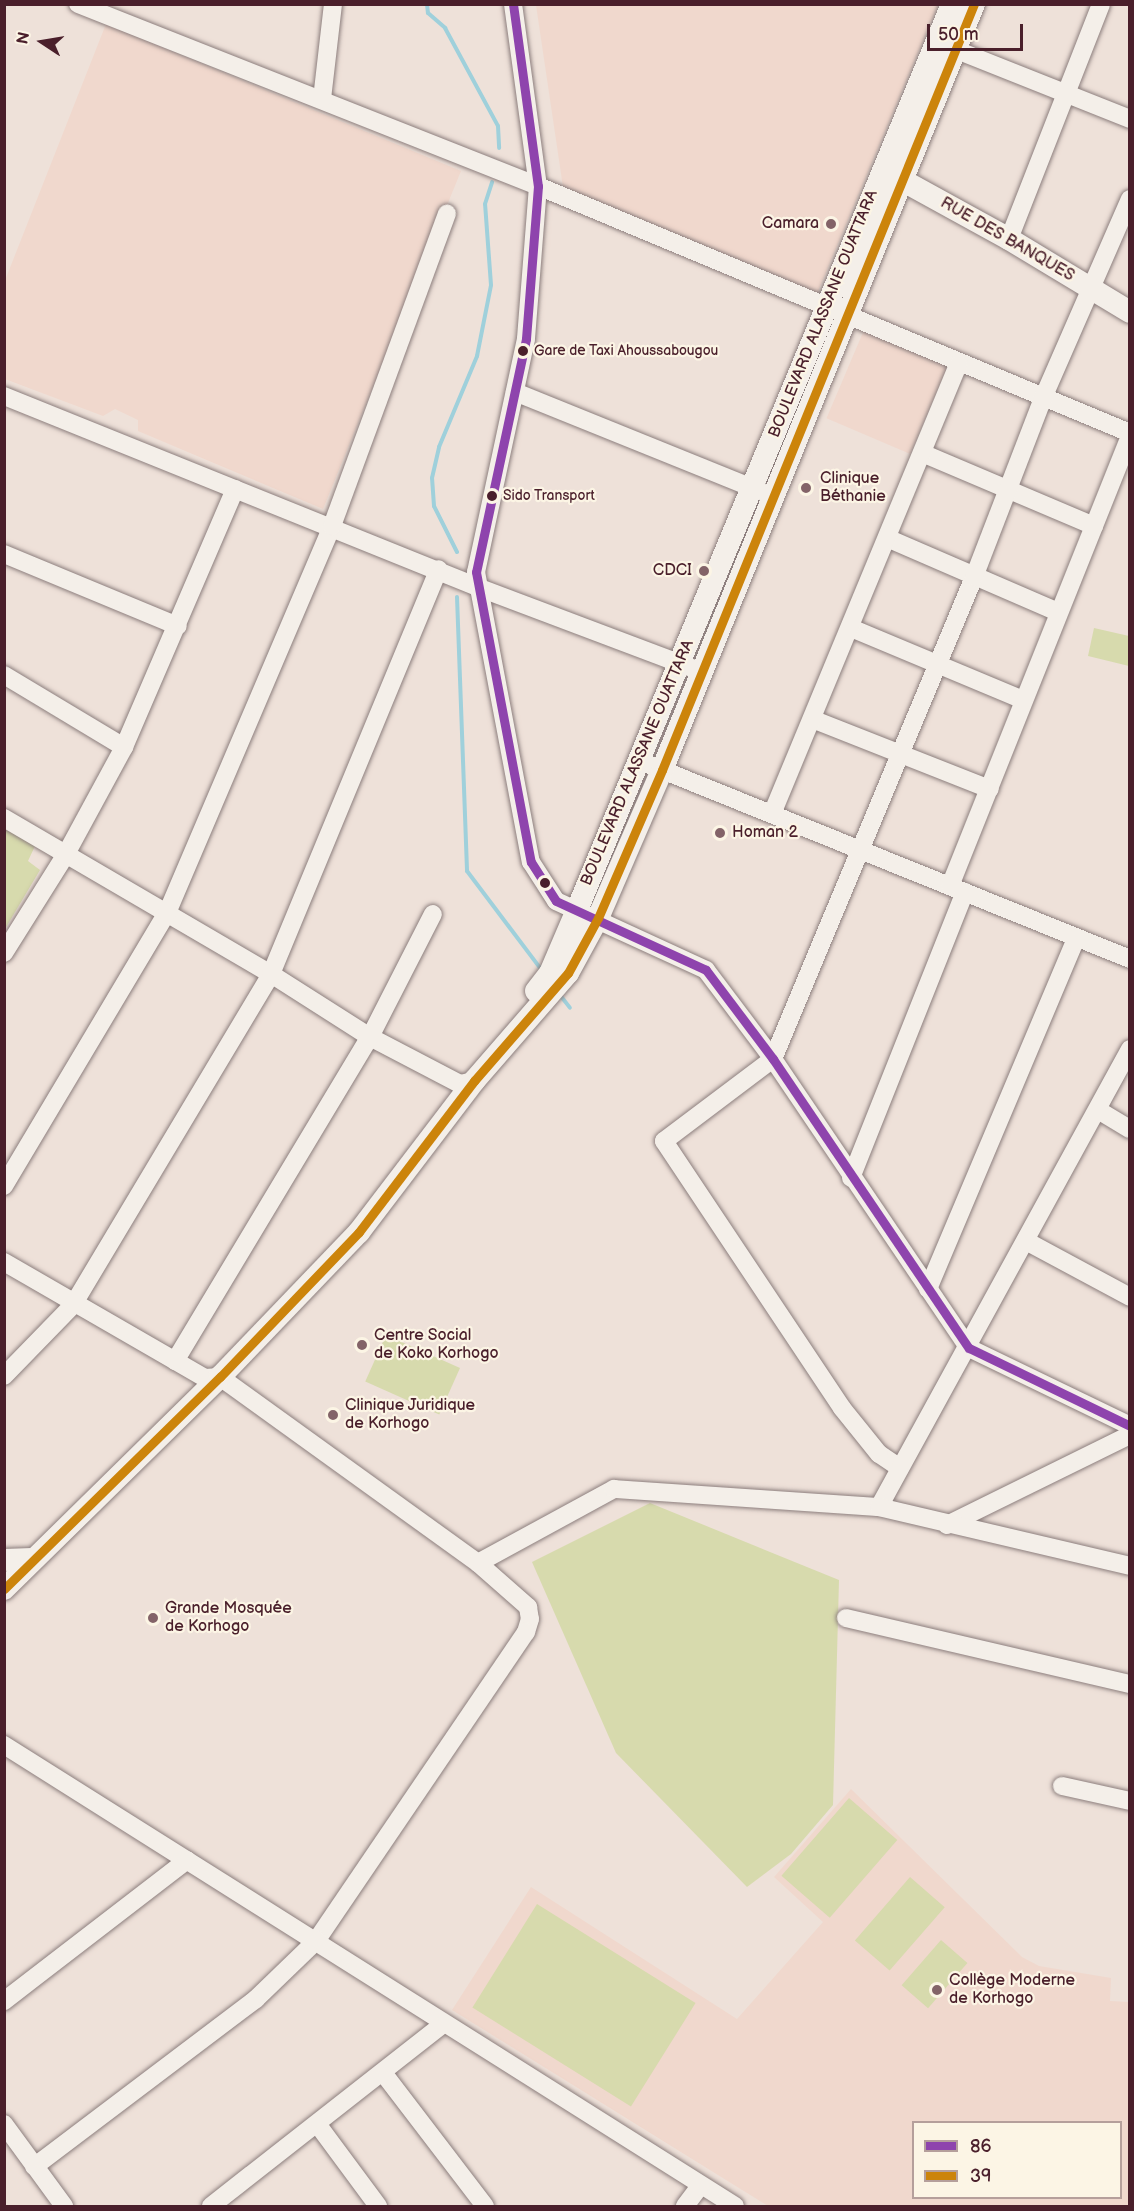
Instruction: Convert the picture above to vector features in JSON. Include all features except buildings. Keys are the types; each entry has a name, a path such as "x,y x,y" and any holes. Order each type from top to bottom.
{"main road":[{"name":"BOULEVARD ALASSANE OUATTARA","path":"946,46 952,4"},
{"name":"BOULEVARD ALASSANE OUATTARA","path":"4,1589 13,1562 212,1378 323,1258 547,988 568,973 598,918 702,672 763,492 946,46 974,4"},
{"name":"RUE DES BANQUES","path":"893,175 1009,239 1130,312"},
{"name":"BOULEVARD ALASSANE OUATTARA","path":"547,988 680,663 763,492"}],"street":[{"path":"78,4 538,186 1130,435 1023,700 990,789 958,890 851,1178"},
{"path":"322,99 333,4"},
{"path":"513,4 538,186 525,339 485,518 476,572 496,694 531,862 556,901 598,918 706,970 773,1059 851,1178 969,1348 1130,1426"},
{"path":"1009,239 1101,4"},
{"path":"946,46 1130,119"},
{"path":"900,1468 879,1454 842,1408 664,1142 773,1059 858,849 974,577 1042,399 1130,199"},
{"path":"4,1186 167,913 332,526 447,214"},
{"path":"772,814 851,628 958,364"},
{"path":"515,392 763,492"},
{"path":"4,396 439,569 480,588 702,672"},
{"path":"922,453 1094,526"},
{"path":"4,953 66,854 124,747 235,489"},
{"path":"887,538 1058,612"},
{"path":"4,554 178,626"},
{"path":"4,1376 74,1305 271,974 439,569"},
{"path":"851,628 1023,700"},
{"path":"4,675 124,747"},
{"path":"812,719 990,789"},
{"path":"640,761 1130,959"},
{"path":"4,818 271,974 370,1037 467,1083"},
{"path":"176,1361 370,1037 433,914"},
{"path":"928,1289 1076,938"},
{"path":"879,1507 969,1348 1130,1049"},
{"path":"1098,1110 1130,1129"},
{"path":"1026,1241 1130,1297"},
{"path":"4,1262 74,1305 176,1361 212,1378 478,1563 528,1607 526,1632 317,1940 256,1999 34,2167"},
{"path":"947,1526 1130,1435"},
{"path":"478,1563 614,1489 879,1507 947,1526 1130,1566"},
{"path":"846,1618 1130,1684"},
{"path":"4,1745 317,1940 443,2024 735,2206"},
{"path":"1062,1786 1130,1801"},
{"path":"4,2001 187,1860"},
{"path":"211,2206 384,2074 443,2024"},
{"path":"384,2074 484,2206"},
{"path":"4,2124 63,2206"},
{"path":"318,2125 378,2206"},
{"path":"685,2206 701,2185"}],"shaded area":[{"path":"536,5 938,5 817,294 563,187"},
{"path":"106,24 461,171 323,509 138,431 138,420 115,409 103,416 5,379 4,283"},
{"path":"864,330 948,366 910,454 826,418"},
{"name":"Collège Moderne de Korhogo","path":"851,1789 1022,1957 1039,1966 1111,1978 1110,2001 1129,2002 1129,2206 768,2206 452,2010 531,1887 737,2019 823,1922 774,1877"}],"green space":[{"path":"1094,628 1129,636 1129,666 1088,656"},
{"path":"5,828 35,846 28,861 40,870 5,929"},
{"path":"386,1335 460,1368 439,1415 365,1382"},
{"path":"650,1503 839,1580 833,1805 791,1854 747,1887 616,1753 532,1562"},
{"path":"849,1798 897,1840 830,1918 781,1876"},
{"path":"910,1877 945,1907 890,1971 855,1940"},
{"path":"537,1904 696,2003 631,2107 472,2007"},
{"path":"941,1940 967,1963 928,2008 902,1985"}],"waterway":[{"path":"427,4 428,13 445,28 498,126 499,148"},
{"path":"457,552 434,506 432,478 439,447 477,356 491,285 485,204 492,182"},
{"path":"457,597 467,871 543,972"},
{"path":"560,995 570,1008"}],"transit line":[{"name":"86","path":"513,4 538,186 526,339 476,572 531,862 556,901 706,970 773,1059 969,1348 1130,1426"},
{"name":"39","path":"4,1589 220,1377 359,1232 474,1081 568,973 598,918 662,770 974,4"}],"place":[{"name":"Camara","path":"831,224"},
{"name":"Gare de Taxi Ahoussabougou","path":"523,351"},
{"name":"Clinique Béthanie","path":"806,488"},
{"name":"Sido Transport","path":"492,496"},
{"name":"CDCI","path":"704,571"},
{"name":"Homan 2","path":"720,833"},
{"name":"Centre Social de Koko Korhogo","path":"362,1345"},
{"name":"Clinique Juridique de Korhogo","path":"333,1415"},
{"name":"Grande Mosquée de Korhogo","path":"153,1618"},
{"name":"Collège Moderne de Korhogo","path":"937,1990"}]}
